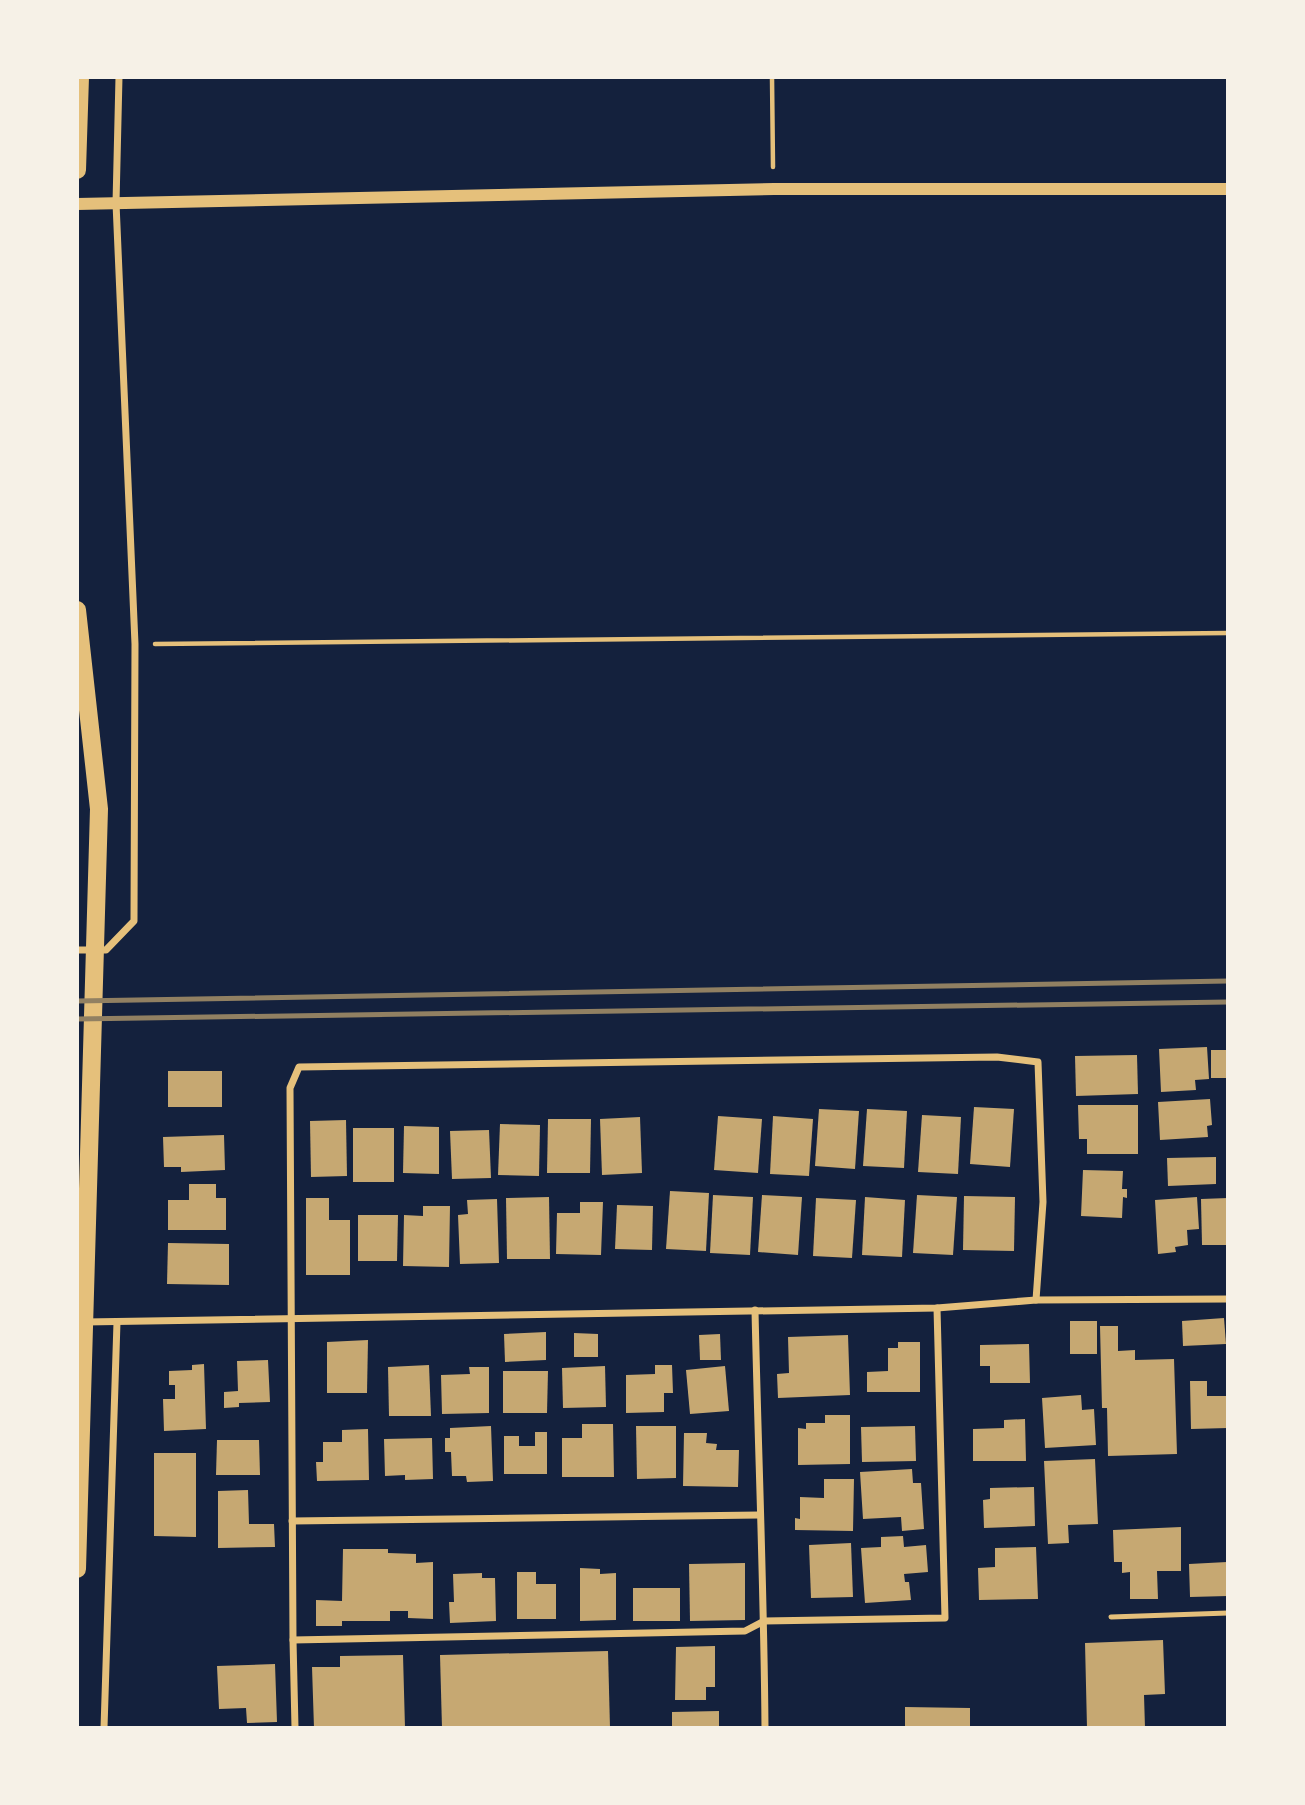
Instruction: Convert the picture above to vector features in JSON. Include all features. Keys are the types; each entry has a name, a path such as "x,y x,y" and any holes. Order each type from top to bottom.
{"main road":[{"path":"77,170 80,77"},
{"path":"77,610 99,809 77,1569"}],"street":[{"path":"77,950 106,950 134,921 135,644 116,203 119,77"},
{"path":"77,204 774,189 1228,189"},
{"path":"295,1728 292,1640 290,1088 299,1067 997,1057 1038,1062 1043,1202 1036,1300"},
{"path":"77,1322 937,1308 1036,1300 1228,1299"},
{"path":"292,1640 745,1631 765,1621 945,1618 937,1308"},
{"path":"755,1310 759,1515 765,1621 765,1728"},
{"path":"104,1728 117,1322"},
{"path":"292,1521 759,1515"}],"lane":[{"path":"1111,1617 1228,1613"}],"path":[{"path":"772,77 774,189"},
{"path":"135,644 1228,633"}],"building":[{"path":"1207,1047 1209,1079 1195,1080 1196,1090 1161,1092 1159,1049"},
{"path":"1211,1050 1228,1050 1228,1078 1211,1078"},
{"path":"1137,1055 1138,1094 1076,1096 1075,1056"},
{"path":"168,1071 222,1071 222,1107 168,1107"},
{"path":"1210,1099 1212,1125 1207,1126 1208,1137 1160,1140 1158,1102"},
{"path":"1078,1105 1138,1105 1138,1154 1087,1154 1087,1139 1079,1139"},
{"path":"974,1107 1014,1109 1010,1167 970,1164"},
{"path":"819,1109 859,1111 855,1169 815,1166"},
{"path":"867,1109 907,1111 904,1168 863,1166"},
{"path":"922,1115 961,1117 958,1174 918,1172"},
{"path":"718,1116 762,1119 758,1173 714,1170"},
{"path":"773,1116 813,1119 809,1176 770,1174"},
{"path":"640,1117 642,1173 602,1175 600,1119"},
{"path":"548,1119 591,1119 590,1173 547,1173"},
{"path":"346,1120 347,1176 311,1177 310,1121"},
{"path":"500,1124 540,1125 539,1176 498,1175"},
{"path":"404,1126 439,1127 439,1174 403,1173"},
{"path":"353,1128 394,1128 394,1182 353,1182"},
{"path":"489,1130 491,1178 452,1179 450,1131"},
{"path":"224,1135 225,1170 181,1172 181,1167 164,1167 163,1137"},
{"path":"1216,1157 1216,1184 1168,1186 1167,1158"},
{"path":"1083,1170 1123,1171 1122,1189 1127,1189 1127,1198 1123,1197 1122,1218 1081,1216"},
{"path":"189,1184 216,1184 216,1198 226,1198 226,1230 168,1230 168,1200 189,1200"},
{"path":"670,1191 709,1193 706,1251 666,1249"},
{"path":"713,1195 753,1197 750,1255 710,1253"},
{"path":"762,1195 802,1197 798,1255 758,1252"},
{"path":"917,1195 957,1197 953,1255 913,1253"},
{"path":"964,1196 1015,1197 1014,1251 963,1250"},
{"path":"549,1197 550,1259 507,1259 506,1198"},
{"path":"865,1197 905,1200 902,1257 862,1255"},
{"path":"1197,1197 1199,1229 1187,1230 1188,1245 1175,1247 1176,1252 1158,1254 1155,1200"},
{"path":"306,1198 329,1198 329,1220 350,1220 350,1275 306,1275"},
{"path":"816,1198 856,1200 852,1258 813,1256"},
{"path":"1228,1198 1228,1245 1202,1245 1201,1199"},
{"path":"497,1199 499,1263 460,1264 458,1215 468,1214 467,1200"},
{"path":"580,1202 603,1202 601,1255 556,1254 557,1213 580,1213"},
{"path":"617,1205 653,1206 652,1250 615,1249"},
{"path":"423,1206 450,1206 449,1267 403,1266 404,1215 423,1216"},
{"path":"358,1215 398,1215 397,1261 358,1261"},
{"path":"168,1243 229,1244 229,1285 167,1284"},
{"path":"1224,1318 1226,1344 1183,1346 1182,1321"},
{"path":"1070,1321 1097,1321 1097,1354 1070,1354"},
{"path":"1100,1326 1118,1326 1118,1351 1135,1350 1135,1360 1174,1359 1177,1454 1108,1456 1107,1408 1102,1408"},
{"path":"546,1332 546,1360 505,1362 504,1334"},
{"path":"574,1333 598,1334 598,1357 574,1357"},
{"path":"720,1334 721,1360 700,1360 699,1335"},
{"path":"848,1335 850,1395 778,1398 777,1374 789,1373 788,1337"},
{"path":"368,1340 367,1393 327,1393 327,1342"},
{"path":"898,1342 920,1342 920,1392 867,1392 867,1372 888,1371 888,1348 898,1348"},
{"path":"1029,1344 1030,1383 990,1383 990,1366 980,1366 980,1345"},
{"path":"268,1360 270,1402 239,1403 239,1407 224,1408 224,1392 238,1391 237,1361"},
{"path":"204,1364 206,1429 164,1431 163,1399 175,1399 175,1385 169,1385 169,1371 192,1370 192,1365"},
{"path":"429,1365 431,1416 389,1416 388,1367"},
{"path":"655,1365 672,1365 673,1393 664,1393 664,1412 626,1413 626,1375 655,1374"},
{"path":"605,1366 606,1407 563,1408 562,1368"},
{"path":"725,1366 729,1411 690,1414 686,1370"},
{"path":"469,1367 489,1367 489,1413 442,1414 441,1375 470,1374"},
{"path":"503,1371 548,1371 547,1413 503,1413"},
{"path":"1190,1381 1207,1381 1207,1396 1228,1396 1228,1428 1191,1429"},
{"path":"1081,1395 1082,1410 1094,1409 1096,1445 1045,1448 1042,1398"},
{"path":"825,1415 850,1415 850,1464 798,1465 798,1428 806,1429 806,1423 825,1423"},
{"path":"1025,1419 1026,1461 973,1461 973,1429 1004,1428 1004,1420"},
{"path":"582,1424 613,1424 614,1477 562,1477 562,1438 582,1438"},
{"path":"491,1426 493,1481 467,1482 466,1476 452,1476 451,1452 445,1452 445,1438 450,1438 450,1428"},
{"path":"636,1426 676,1426 676,1478 637,1479"},
{"path":"915,1426 916,1461 862,1462 861,1427"},
{"path":"368,1429 369,1480 317,1481 316,1462 323,1462 323,1442 342,1442 342,1430"},
{"path":"535,1432 547,1432 547,1474 504,1474 504,1436 519,1436 519,1446 535,1446"},
{"path":"684,1433 707,1433 706,1443 717,1444 716,1450 739,1450 738,1487 683,1486"},
{"path":"432,1438 433,1479 405,1480 405,1475 385,1476 384,1439"},
{"path":"217,1440 259,1440 260,1475 216,1475"},
{"path":"154,1453 196,1453 196,1537 154,1536"},
{"path":"1095,1459 1098,1524 1068,1525 1069,1543 1048,1544 1044,1461"},
{"path":"912,1469 913,1483 921,1483 924,1529 902,1531 901,1517 863,1519 860,1472"},
{"path":"824,1479 854,1479 853,1531 795,1530 795,1518 800,1519 800,1497 824,1498"},
{"path":"1034,1487 1035,1526 984,1528 983,1500 990,1499 990,1488"},
{"path":"248,1490 249,1524 274,1524 275,1547 218,1548 218,1491"},
{"path":"1181,1527 1181,1571 1157,1571 1158,1599 1130,1599 1130,1572 1122,1573 1122,1562 1114,1562 1113,1530"},
{"path":"903,1536 904,1547 926,1545 928,1572 904,1574 905,1582 909,1582 911,1600 865,1603 861,1548 881,1547 881,1537"},
{"path":"851,1543 853,1597 811,1598 809,1545"},
{"path":"1036,1547 1038,1599 979,1600 978,1568 995,1567 995,1548"},
{"path":"343,1549 388,1549 388,1553 416,1554 416,1563 433,1562 433,1619 408,1618 408,1611 390,1611 390,1621 342,1621 342,1626 316,1626 316,1600 342,1601"},
{"path":"1227,1562 1228,1596 1190,1597 1189,1564"},
{"path":"745,1563 745,1620 690,1621 689,1564"},
{"path":"580,1568 600,1569 600,1574 616,1573 616,1620 580,1621"},
{"path":"517,1572 536,1572 536,1584 556,1584 556,1619 517,1619"},
{"path":"482,1573 482,1578 495,1578 496,1621 450,1623 449,1602 454,1602 453,1574"},
{"path":"633,1588 680,1588 680,1621 633,1621"},
{"path":"1163,1640 1165,1694 1144,1695 1145,1728 1087,1728 1085,1643"},
{"path":"715,1646 715,1687 706,1687 706,1700 675,1700 676,1647"},
{"path":"608,1651 610,1728 442,1728 440,1655"},
{"path":"403,1655 405,1728 314,1728 312,1667 340,1667 340,1656"},
{"path":"275,1664 277,1722 247,1723 246,1708 219,1709 217,1666"},
{"path":"905,1707 970,1708 970,1728 905,1728"},
{"path":"719,1711 719,1728 672,1728 672,1712"}],"railway":[{"path":"77,1001 1228,981"},
{"path":"77,1019 1228,1002"}]}
